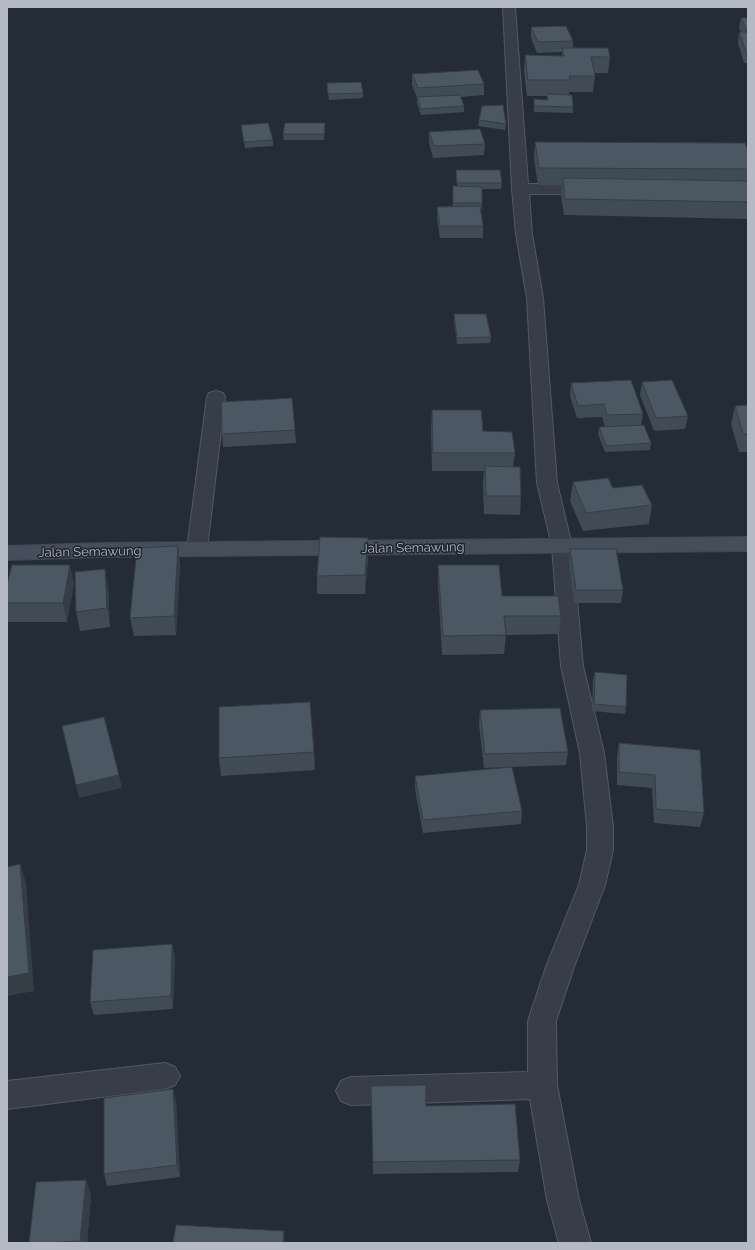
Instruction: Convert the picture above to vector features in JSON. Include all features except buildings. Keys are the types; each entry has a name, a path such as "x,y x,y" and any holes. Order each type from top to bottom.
{"street":[{"path":"509,7 527,157 520,189 524,234 536,298 547,483 562,546 572,666 592,753 598,801 600,850 592,886 560,967 542,1021 542,1085 563,1200 575,1243"},
{"path":"520,189 607,189"},
{"path":"197,549 216,397"},
{"name":"Jalan Semawung","path":"7,554 103,550 748,544"},
{"path":"7,1095 165,1076"},
{"path":"351,1091 542,1085"}]}
